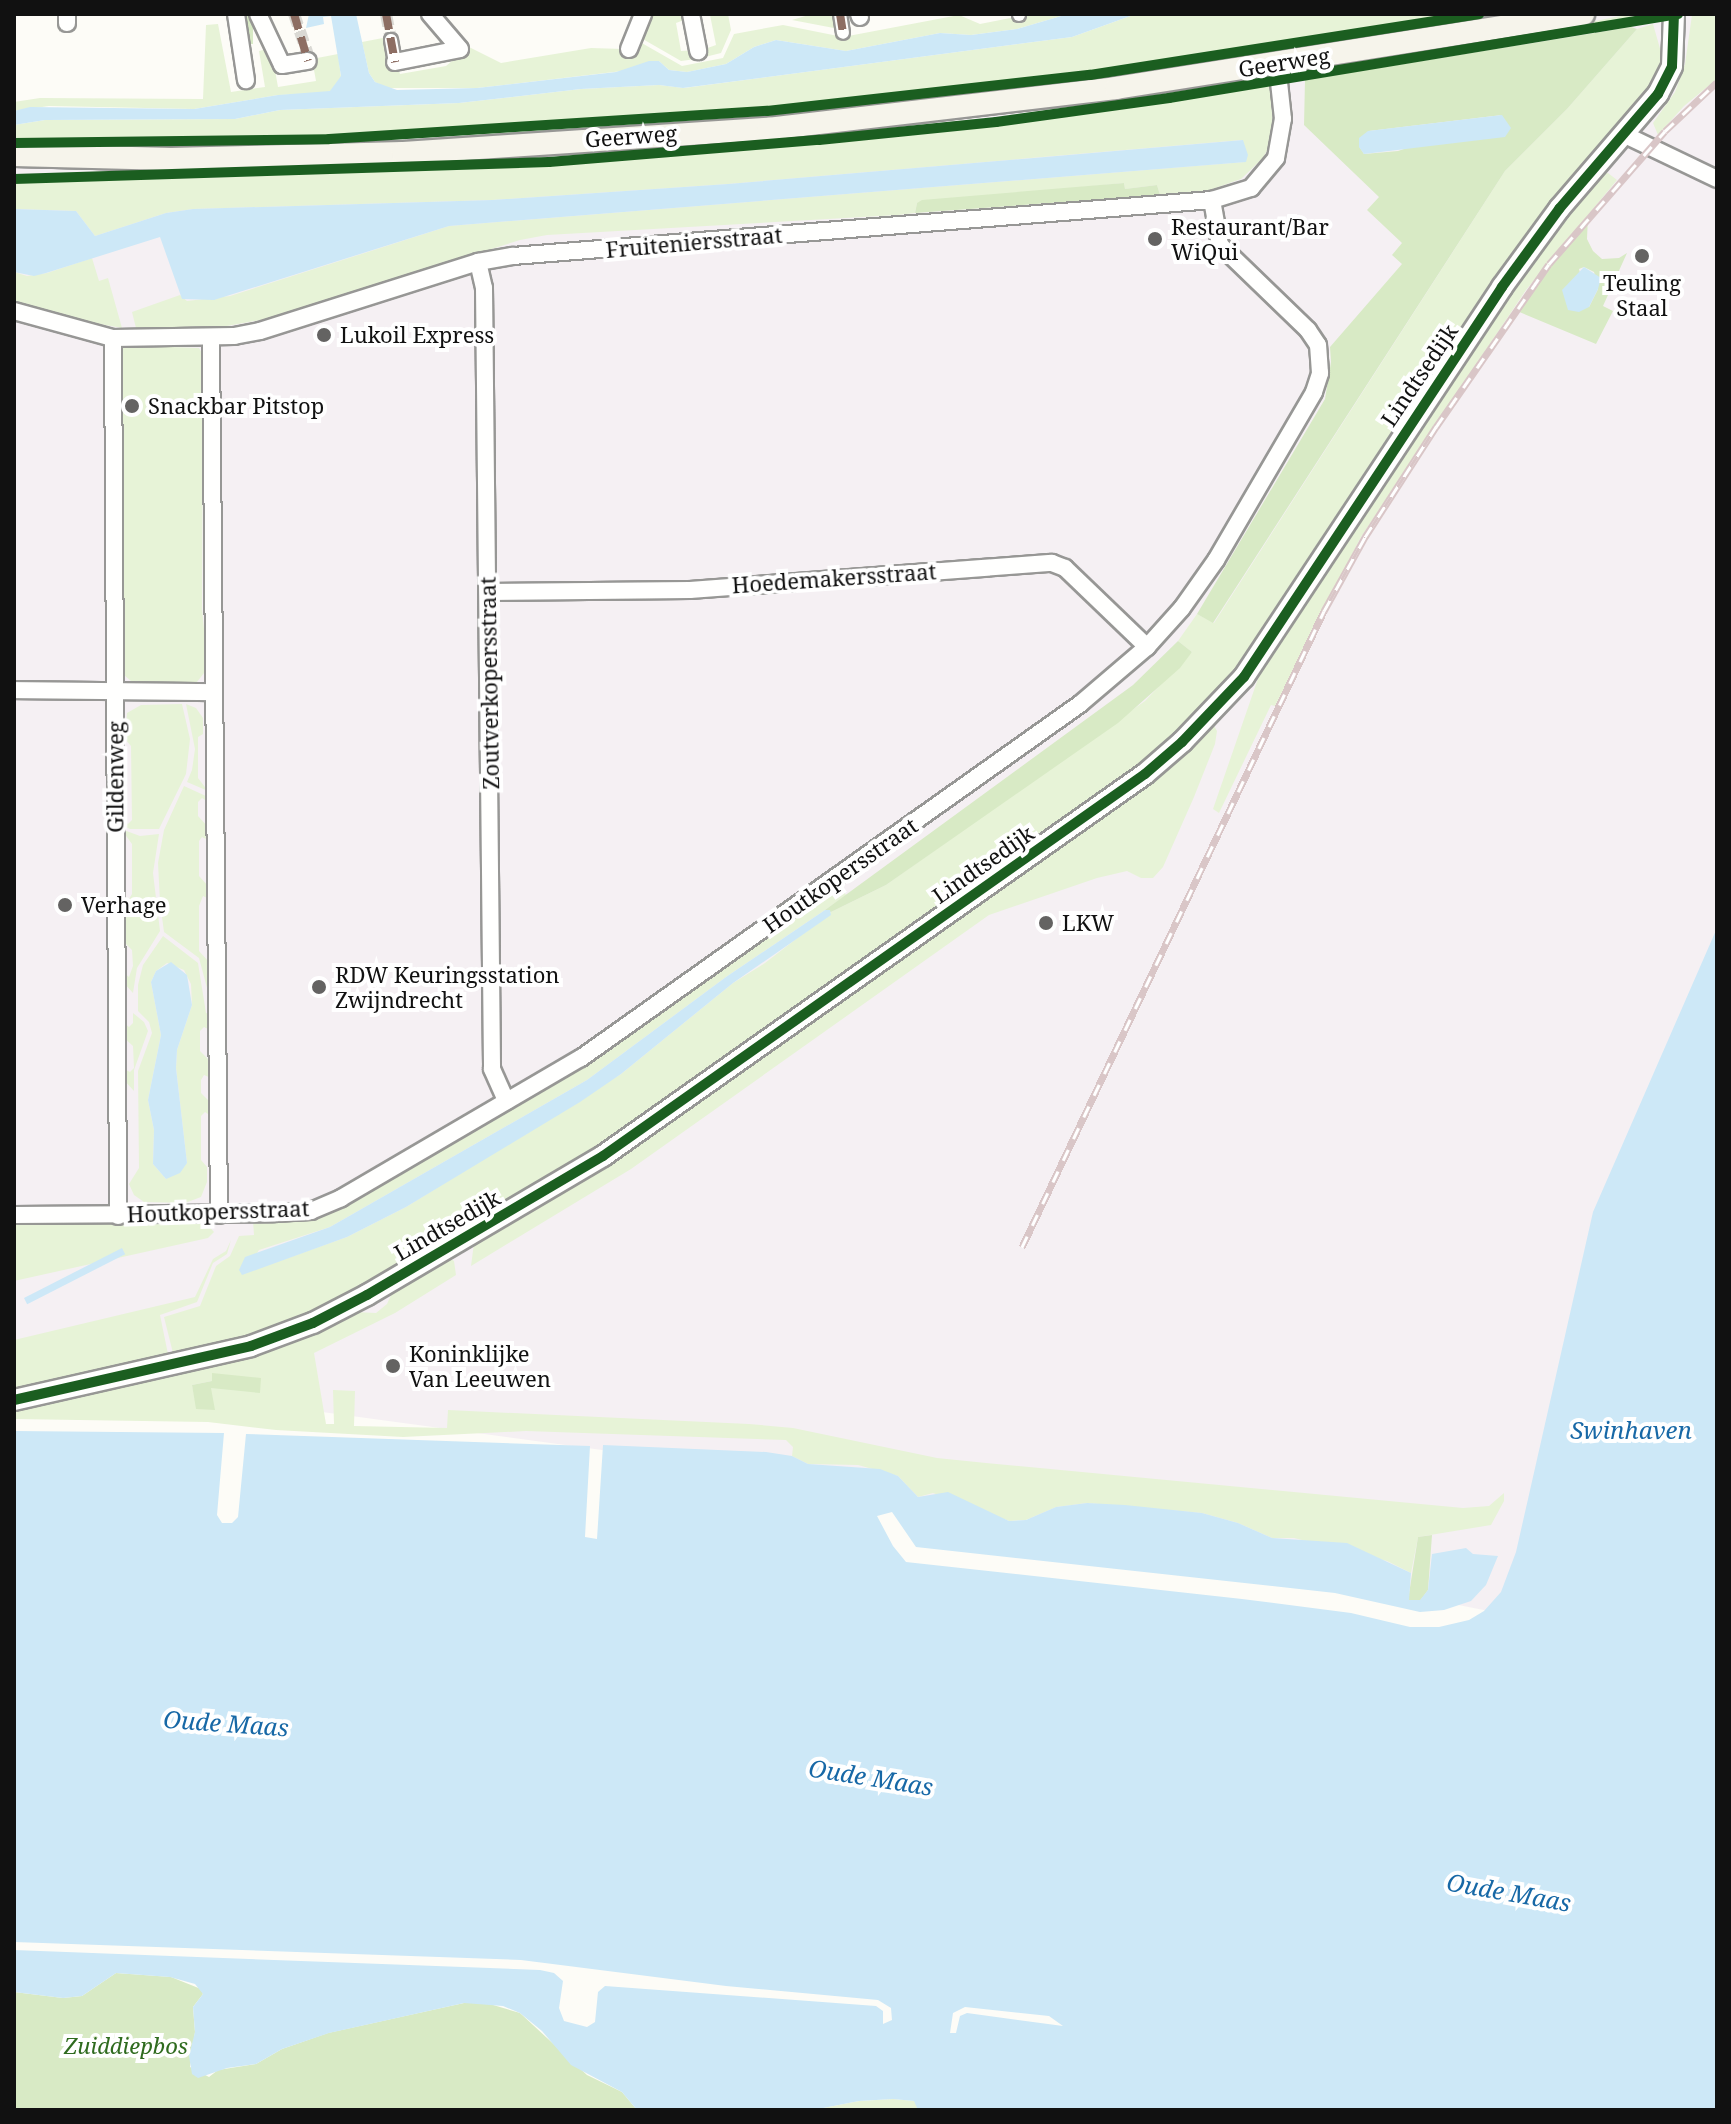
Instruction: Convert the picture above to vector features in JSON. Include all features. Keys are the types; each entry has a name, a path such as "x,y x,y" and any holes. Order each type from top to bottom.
{"main road":[{"name":"Geerweg","path":"14,155 171,159 403,153 768,129 954,109 1277,64 1583,14"},
{"name":"Geerweg","path":"14,168 83,169 171,159"}],"street":[{"path":"236,14 246,80"},
{"path":"258,14 282,65 308,58"},
{"path":"391,40 395,62 460,49 430,14"},
{"path":"629,49 643,14"},
{"path":"691,14 698,51"},
{"path":"840,14 843,33"},
{"name":"Lindtsedijk","path":"14,1400 251,1346 305,1326 367,1295 603,1156 1145,774 1182,742 1244,677 1502,287 1559,209 1658,94 1672,66 1674,14"},
{"name":"Fruiteniersstraat","path":"14,311 113,338 211,337 260,331 478,262 1212,200 1251,188 1276,158 1283,119 1277,64"},
{"path":"1623,134 1717,179"},
{"name":"Houtkopersstraat","path":"14,1215 219,1215 311,1211 341,1198 581,1058 1080,704 1147,647 1182,608 1216,560 1314,392 1320,373 1318,345 1308,330 1220,245 1212,200"},
{"name":"Zoutverkopersstraat","path":"478,262 484,288 492,1069 506,1101"},
{"path":"211,337 219,1215"},
{"name":"Gildenweg","path":"113,338 118,1216"},
{"name":"Hoedemakersstraat","path":"488,592 690,590 1052,563 1065,568 1147,647"},
{"path":"14,690 213,692"}],"shaded area":[{"path":"1550,14 1717,14 1717,1657 866,1486 14,1370 14,128 194,138 644,133 839,117"}],"green space":[{"path":"242,14 253,14 253,44 242,44"},
{"path":"651,14 681,14 684,20 676,23 681,51 697,50 696,59 681,61 641,38"},
{"path":"728,14 731,30 721,53 705,57 702,50 716,45 710,15"},
{"path":"812,14 837,14 839,29 792,20"},
{"path":"1030,14 1068,14 1017,29 971,35 940,33 846,51 776,40 754,47 726,64 687,72 669,70 659,61 631,70 477,88 387,88 375,82 369,73 362,42 388,37 400,74 446,66 469,47 501,63 591,48 623,49 640,42 682,66 723,58 734,34 783,25 843,37 959,15 980,24"},
{"path":"1136,14 1460,14 1071,75 768,108 520,127 212,141 14,142 14,125 45,120 235,119 280,110 459,103 581,89 659,85 684,88 1072,37"},
{"path":"1497,14 1536,14 1334,46 1333,41"},
{"path":"1631,14 1632,19 1340,76 1339,71"},
{"path":"1715,14 1717,79 1684,106 1658,135 1653,123 1675,92 1685,64 1692,15"},
{"path":"218,24 231,92 265,87 259,51 271,48 278,87 316,81 312,59 338,54 341,77 331,91 321,94 278,95 194,109 49,106 14,111 14,102 40,98 203,99 206,25"},
{"path":"1653,24 1661,52 1659,75 1641,111 1537,224 1497,276 1446,348 1238,669 1184,729 1142,764 603,1145 427,1251 309,1316 267,1332 174,1357 164,1317 200,1306 216,1266 230,1256 239,1236 254,1235 253,1221 306,1219 344,1205 590,1062 839,885 843,890 846,895 726,977 587,1080 330,1227 259,1250 243,1274 347,1237 406,1207 621,1074 733,983 765,963 831,912 886,885 1145,701 1192,652 1178,641 1197,614 1214,623 1505,171 1567,109 1637,29"},
{"path":"1631,27 1637,29 1567,109 1505,171 1213,623 1197,614 1325,399 1331,362 1330,347 1402,264 1392,255 1402,243 1367,210 1379,197 1304,125 1305,80","holes":["1502,115 1398,151 1364,154 1359,146 1369,131"]},
{"path":"1270,84 1273,126 1271,143 1263,158 1241,179 1207,191 1160,195 1157,185 1125,189 1124,183 917,203 915,213 898,215 547,235 520,240 272,318 227,326 136,328 132,312 180,295 187,301 230,296 449,226 1245,162 1242,140 728,184 492,200 193,209 166,213 95,236 76,211 14,209 14,180 199,178 573,162 1015,120"},
{"path":"1608,173 1617,180 1526,290 1361,537 1275,706 1271,705 1219,813 1213,809 1262,667 1552,226 1602,174"},
{"path":"1124,183 1125,189 1157,185 1160,195 915,213 917,203 922,200"},
{"path":"1588,216 1587,239 1593,251 1602,259 1619,258 1627,253 1603,306 1613,311 1596,344 1517,311 1552,259","holes":["1584,267 1594,272 1598,289 1589,307 1579,269"]},
{"path":"92,258 99,281 108,278 122,328 71,319 14,301 14,272 27,276 47,273"},
{"path":"117,345 199,348 203,355 202,609 208,668 193,687 138,687 124,675 121,661"},
{"path":"1178,641 1192,652 1180,668 1118,723 886,885 831,912 825,910 1133,685"},
{"path":"182,704 190,739 186,774 159,829 130,829 121,825 123,820 128,824 132,820 131,746 125,739 127,713 141,705"},
{"path":"186,704 196,708 203,718 203,734 198,737 198,778 208,791 187,782 195,749"},
{"path":"1213,724 1217,731 1215,744 1163,867 1153,878 1141,878 1127,871 1097,878 989,915 631,1169 471,1266 474,1243"},
{"path":"184,786 208,797 208,802 202,798 198,802 198,816 208,827 208,840 202,837 199,841 199,876 209,887 209,899 203,896 199,906 199,951 210,963 210,999 199,958 164,932 160,902 158,863 164,830"},
{"path":"121,829 140,836 159,834 153,873 160,931 137,968 133,993 123,982 124,973 129,977 133,966 132,950 122,940 124,895 129,899 132,894 132,844"},
{"path":"163,936 198,963 206,1013 210,1014 210,1030 204,1027 200,1031 200,1051 211,1062 211,1078 204,1075 201,1080 201,1093 211,1103 211,1116 205,1112 201,1116 201,1160 207,1167 207,1182 201,1197 185,1203 144,1202 134,1195 129,1184 139,1168 138,1071 152,1033 149,1022 138,1011 138,985 143,965","holes":["167,963 184,970 191,984 192,1005 177,1050 176,1068 187,1163 166,1179 153,1164 154,1130 148,1100 161,1035 151,982 156,971"]},
{"path":"133,1013 144,1022 148,1031 134,1070 134,1091 124,1080 124,1069 130,1072 134,1068 133,1046 123,1037 124,1023 129,1027 133,1023"},
{"path":"205,1222 214,1232 208,1238 14,1281 14,1223"},
{"path":"231,1240 227,1254 213,1263 197,1302 160,1315 169,1359 14,1393 14,1340 195,1297 213,1259 226,1251"},
{"path":"446,1256 454,1261 456,1275 395,1313 314,1353 326,1424 334,1424 333,1390 355,1391 354,1426 447,1428 448,1410 749,1424 793,1428 937,1458 986,1463 1463,1508 1489,1506 1504,1493 1504,1501 1491,1525 1418,1537 1411,1573 1387,1561 1294,1538 1272,1538 1238,1523 1202,1513 1087,1503 1056,1507 1026,1520 1009,1521 933,1493 918,1497 898,1476 858,1465 808,1464 792,1456 793,1447 786,1440 526,1431 403,1437 276,1430 208,1422 14,1419 14,1405 355,1312 376,1313 387,1304 395,1286","holes":["212,1381 197,1409 192,1385"]},
{"path":"212,1373 261,1378 260,1393 211,1388 215,1410 196,1409 192,1385 212,1381"},
{"path":"1432,1535 1428,1590 1420,1601 1408,1600 1418,1537"},
{"name":"Zuiddiepbos","path":"116,1973 171,1977 201,1989 203,1994 193,2007 195,2032 190,2067 209,2077 218,2070 256,2064 282,2049 328,2033 464,2003 483,2002 520,2013 587,2075 622,2092 637,2110 14,2110 14,1992 63,1998 82,1996"},
{"path":"859,2101 915,2101 929,2110 813,2110"}],"water":[{"path":"309,14 356,14 369,73 375,82 397,90 477,88 616,72 649,61 659,61 669,70 687,72 726,64 754,47 776,40 846,51 940,33 971,35 1017,29 1068,14 1136,14 1072,37 683,88 659,85 581,89 459,103 280,110 235,119 45,120 14,125 14,111 30,107 194,109 278,95 330,91 341,76 331,16 323,17 324,24 306,28"},
{"path":"1502,115 1511,128 1505,137 1364,154 1359,147 1359,138 1368,131"},
{"path":"1243,140 1248,155 1246,162 449,226 214,300 182,299 160,237 34,276 14,272 14,209 76,211 95,236 166,213 193,209 492,200 728,184"},
{"path":"1584,267 1601,278 1598,289 1589,307 1579,312 1568,310 1562,290"},
{"path":"825,910 830,910 831,915 733,983 621,1074 580,1102 406,1207 347,1237 242,1275 239,1270 245,1257 330,1227 587,1080 726,977"},
{"path":"1717,928 1717,2110 918,2110 914,2101 893,2099 859,2101 813,2110 637,2110 622,2092 571,2065 542,2031 520,2013 503,2006 464,2003 329,2033 282,2049 256,2064 227,2068 198,2078 192,2074 189,2056 195,2032 193,2007 203,1994 195,1984 170,1977 116,1973 82,1996 63,1998 14,1992 14,1431 224,1433 217,1515 222,1523 232,1523 238,1517 246,1434 590,1446 585,1537 597,1539 603,1445 766,1452 792,1456 808,1464 880,1469 898,1476 918,1497 948,1492 1009,1521 1026,1520 1056,1507 1087,1503 1125,1505 1202,1513 1238,1523 1272,1538 1347,1543 1411,1573 1409,1600 1420,1600 1428,1590 1432,1554 1466,1548 1473,1554 1498,1556 1486,1585 1471,1601 1444,1610 1420,1612 1335,1593 916,1547 892,1512 877,1516 893,1546 906,1562 1351,1613 1410,1627 1439,1627 1469,1620 1484,1611 1501,1592 1516,1552 1593,1212"},
{"path":"171,962 187,975 192,1005 177,1050 176,1068 187,1163 180,1173 166,1179 153,1164 154,1130 148,1100 161,1035 151,982 156,971"},
{"path":"122,1248 125,1254 27,1304 24,1298"}],"pier":[{"path":"14,1942 521,1960 726,1986 878,2000 891,2008 892,2020 883,2024 883,2011 876,2006 605,1986 598,1992 595,2022 587,2027 564,2021 559,2008 563,1981 554,1973 540,1970 14,1950"},
{"path":"965,2007 1049,2016 1063,2026 967,2013 960,2016 956,2033 950,2033 953,2013"}],"tunnel":[{"path":"294,14 308,55"},
{"path":"386,14 391,40"}],"railway":[{"path":"1022,1247 1324,611 1365,537 1436,427 1549,264 1665,131 1717,82"}],"marked path":[{"path":"294,14 308,61"},
{"path":"386,14 395,62"},
{"path":"840,14 843,33"}],"cycle path":[{"path":"14,143 329,139 767,111 1090,75 1479,14"},
{"path":"14,179 549,162 819,140 996,122 1169,98 1678,14"},
{"path":"14,1400 251,1346 313,1323 367,1295 603,1156 1145,774 1182,742 1244,677 1502,287 1559,209 1658,94 1672,66 1674,15"}],"place":[{"name":"Restaurant/Bar WiQui","path":"1155,239"},
{"name":"Teuling Staal","path":"1642,256"},
{"name":"Lukoil Express","path":"324,335"},
{"name":"Snackbar Pitstop","path":"132,406"},
{"name":"Verhage","path":"65,905"},
{"name":"LKW","path":"1046,923"},
{"name":"RDW Keuringsstation Zwijndrecht","path":"319,987"},
{"name":"Koninklijke Van Leeuwen","path":"393,1366"}],"water label":[{"name":"Swinhaven","path":"1631,1430"},
{"name":"Oude Maas","path":"226,1723"},
{"name":"Oude Maas","path":"871,1777"},
{"name":"Oude Maas","path":"1509,1892"}]}
